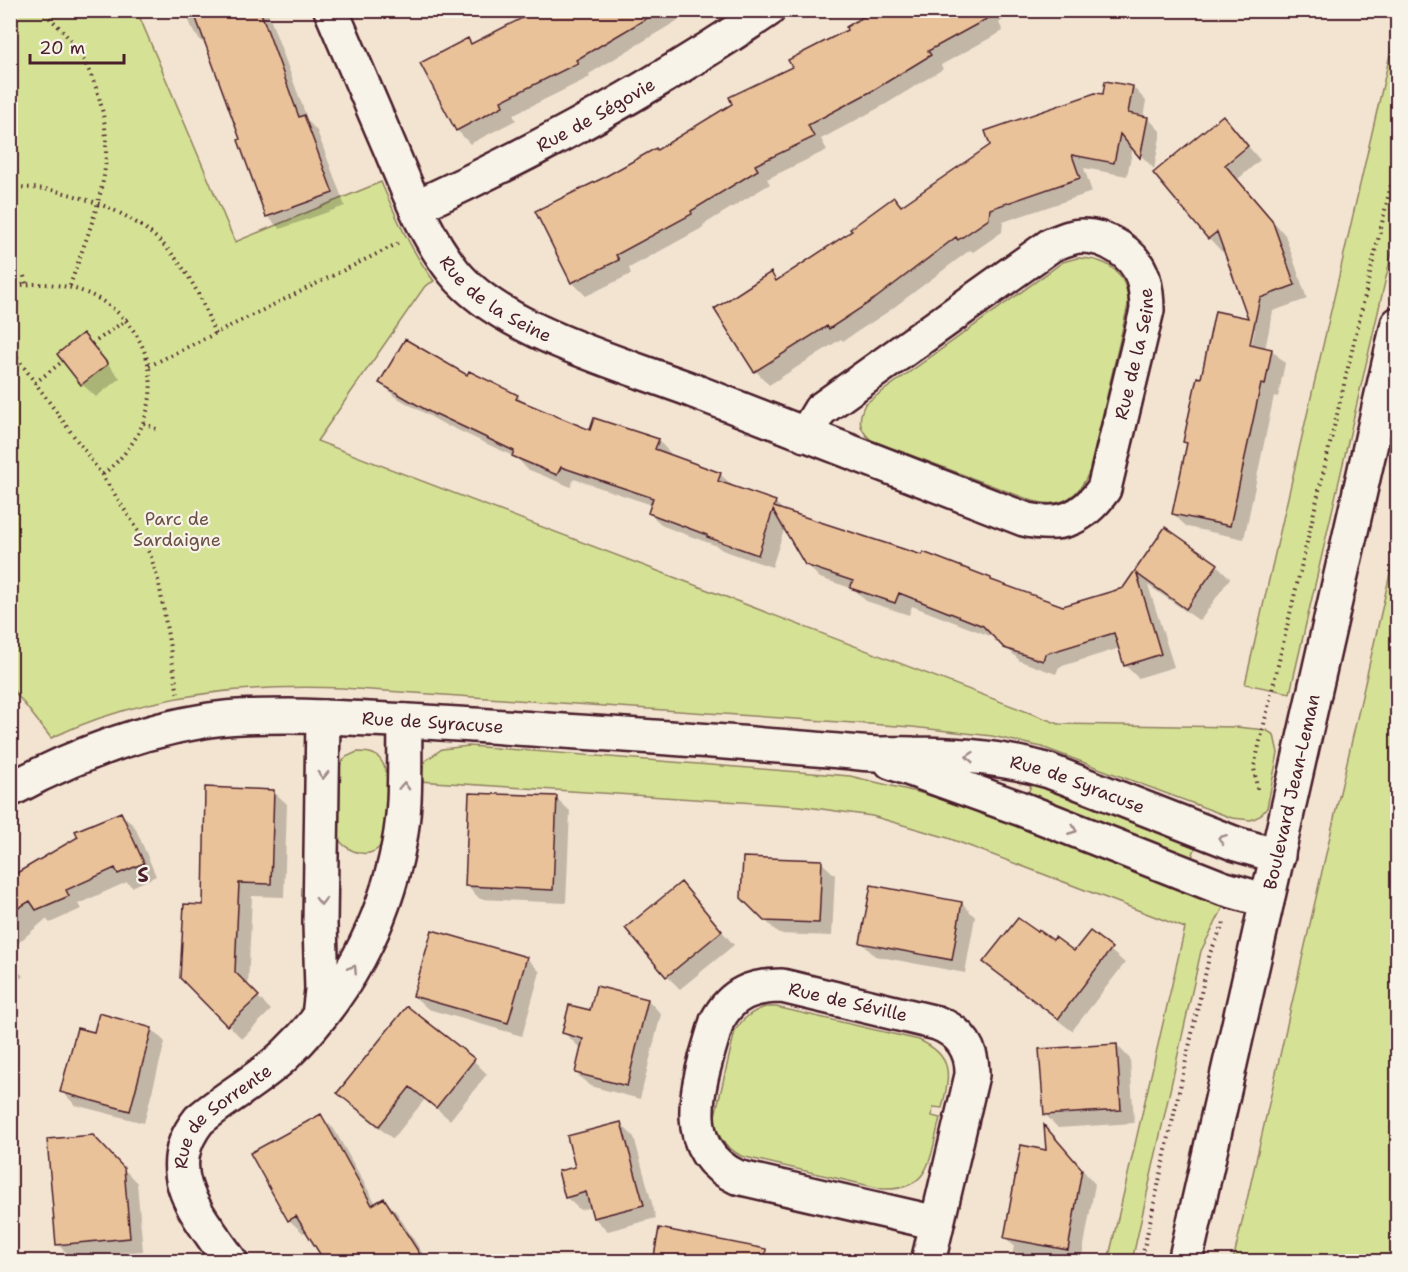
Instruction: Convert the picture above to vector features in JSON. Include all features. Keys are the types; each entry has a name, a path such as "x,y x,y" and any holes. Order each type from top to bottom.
{"street":[{"name":"Rue de la Seine","path":"331,10 416,207 453,271 465,285 486,302 554,338 805,435 1024,519 1054,523 1073,517 1090,507 1104,489 1147,310 1143,276 1136,263 1126,253 1098,238 1082,236 1068,238 1051,245 820,410 805,435"},
{"name":"Rue de Ségovie","path":"416,207 591,118 703,53 768,10"},
{"name":"Boulevard Jean-Leman","path":"1185,1262 1398,324"},
{"name":"Rue de Syracuse","path":"10,790 74,759 129,739 183,725 236,717 323,717 405,721 870,754 945,754 1028,764 1236,844 1278,856"},
{"path":"319,1016 322,990 320,924 323,717"},
{"name":"Rue de Sorrente","path":"231,1262 200,1218 186,1191 181,1164 183,1148 189,1133 199,1120 286,1054 334,999 363,954 385,899 399,844 405,721"},
{"name":"Rue de Syracuse","path":"870,754 1019,808 1222,888 1267,901"},
{"name":"Rue de Séville","path":"928,1262 972,1075 969,1052 957,1033 937,1023 782,986 765,986 734,998 723,1009 717,1021 697,1107 698,1137 714,1163 737,1177 937,1223"}],"path":[{"path":"40,10 54,21 70,40 86,65 100,95 104,117 106,165 97,203 70,286"},
{"name":"Boulevard Jean-Leman","path":"1258,796 1254,766 1398,155"},
{"path":"10,188 41,188 60,191 97,203 129,217 165,245 178,261 198,291 215,335"},
{"path":"149,366 406,239"},
{"path":"24,276 26,284"},
{"path":"10,287 45,283 70,286 93,295 128,318 149,366 151,394 144,423 128,452 102,475"},
{"path":"92,344 128,318"},
{"path":"10,348 102,475 139,532 151,557 159,583 179,702"},
{"path":"35,383 63,361"},
{"path":"144,423 158,430"},
{"path":"1141,1262 1210,953 1227,918"}],"green space":[{"name":"Parc de Sardaigne","path":"11,11 137,11 235,242 381,182 411,246 434,281 425,286 317,441 1059,724 1236,727 1266,730 1274,735 1278,753 1267,808 1260,816 1251,820 1232,818 1042,747 992,736 912,727 342,688 267,688 193,695 121,711 51,738 11,687"},
{"path":"1397,24 1397,230 1290,693 1245,684"},
{"path":"1077,258 1098,261 1114,270 1124,284 1128,305 1090,470 1075,494 1061,502 1033,501 871,440 867,436 860,423 865,404 1063,262"},
{"path":"1397,543 1397,1261 1233,1261"},
{"path":"469,746 850,776 921,793 1006,820 1224,906 1201,951 1132,1261 1108,1261 1185,928 948,838 872,816 800,806 419,781 425,761 442,749"},
{"path":"357,752 372,753 379,758 388,785 387,832 379,847 367,853 353,851 346,847 336,835 338,767 346,757"},
{"path":"1033,780 1197,843 1191,860 1027,796"},
{"path":"765,1007 776,1007 919,1040 938,1053 947,1068 947,1086 942,1108 933,1107 932,1116 940,1118 930,1158 920,1177 911,1184 899,1188 883,1189 741,1156 726,1144 719,1135 715,1116 735,1031 748,1016"}],"building":[{"path":"193,10 260,10 299,117 304,115 333,193 266,217"},
{"path":"538,10 661,10 576,60 578,63 501,101 503,106 456,131 420,63 468,38 471,44"},
{"path":"874,10 1003,10 928,51 931,55 872,91 808,125 814,137 755,165 758,170 691,211 692,214 616,255 619,260 571,283 535,211 603,178 656,148 657,150 732,104 729,97 792,67 788,60 847,30 846,27"},
{"path":"1105,81 1133,86 1128,113 1148,117 1140,158 1120,134 1114,163 1072,155 1080,178 990,209 989,219 958,240 956,237 876,298 829,329 827,326 754,372 714,309 771,272 776,281 852,231 850,229 894,197 901,206 990,145 985,131 1095,93 1103,94"},
{"path":"1223,115 1248,146 1225,165 1272,220 1295,285 1260,298 1250,344 1272,349 1265,385 1261,384 1230,526 1172,514 1187,443 1183,442 1197,377 1201,378 1215,311 1248,318 1217,232 1208,239 1153,173"},
{"path":"83,333 108,364 81,385 57,354"},
{"path":"405,339 467,375 469,371 518,395 516,399 590,430 594,418 659,439 655,449 721,473 718,481 776,501 774,507 922,555 923,552 1063,606 1123,588 1165,527 1218,564 1186,609 1137,574 1161,654 1124,666 1114,633 1045,654 1043,661 1004,648 983,626 899,593 895,603 850,588 853,581 805,565 773,510 758,555 648,513 653,498 561,467 557,475 512,456 514,451 435,415 379,383"},
{"path":"205,787 274,790 271,884 239,883 235,972 259,996 227,1026 180,978 184,904 203,905"},
{"path":"469,793 557,796 553,890 465,886"},
{"path":"121,812 144,863 118,874 115,868 66,890 69,896 36,910 30,901 10,913 10,877 78,837 75,831"},
{"path":"743,857 822,860 819,923 764,921 741,898"},
{"path":"681,882 722,931 666,977 625,928"},
{"path":"871,885 962,902 952,960 860,943"},
{"path":"1018,918 1053,940 1055,937 1074,951 1090,931 1112,948 1058,1019 983,962"},
{"path":"432,930 527,957 508,1023 413,996"},
{"path":"596,986 648,999 627,1086 575,1073 583,1039 562,1033 569,1005 590,1010"},
{"path":"407,1006 475,1059 436,1108 410,1087 379,1126 337,1093"},
{"path":"99,1013 152,1028 130,1111 60,1092 77,1028 94,1032"},
{"path":"1117,1044 1121,1110 1044,1115 1039,1049"},
{"path":"321,1114 372,1205 384,1198 425,1262 325,1262 296,1216 288,1221 250,1153"},
{"path":"621,1122 644,1205 593,1218 586,1192 565,1198 558,1171 575,1167 567,1136"},
{"path":"1044,1125 1082,1169 1068,1250 1004,1238 1021,1145 1046,1150"},
{"path":"93,1135 124,1168 130,1238 56,1245 47,1139"},
{"path":"659,1228 766,1249 765,1262 653,1262"}],"district":[{"name":"S","path":"143,875"}]}
